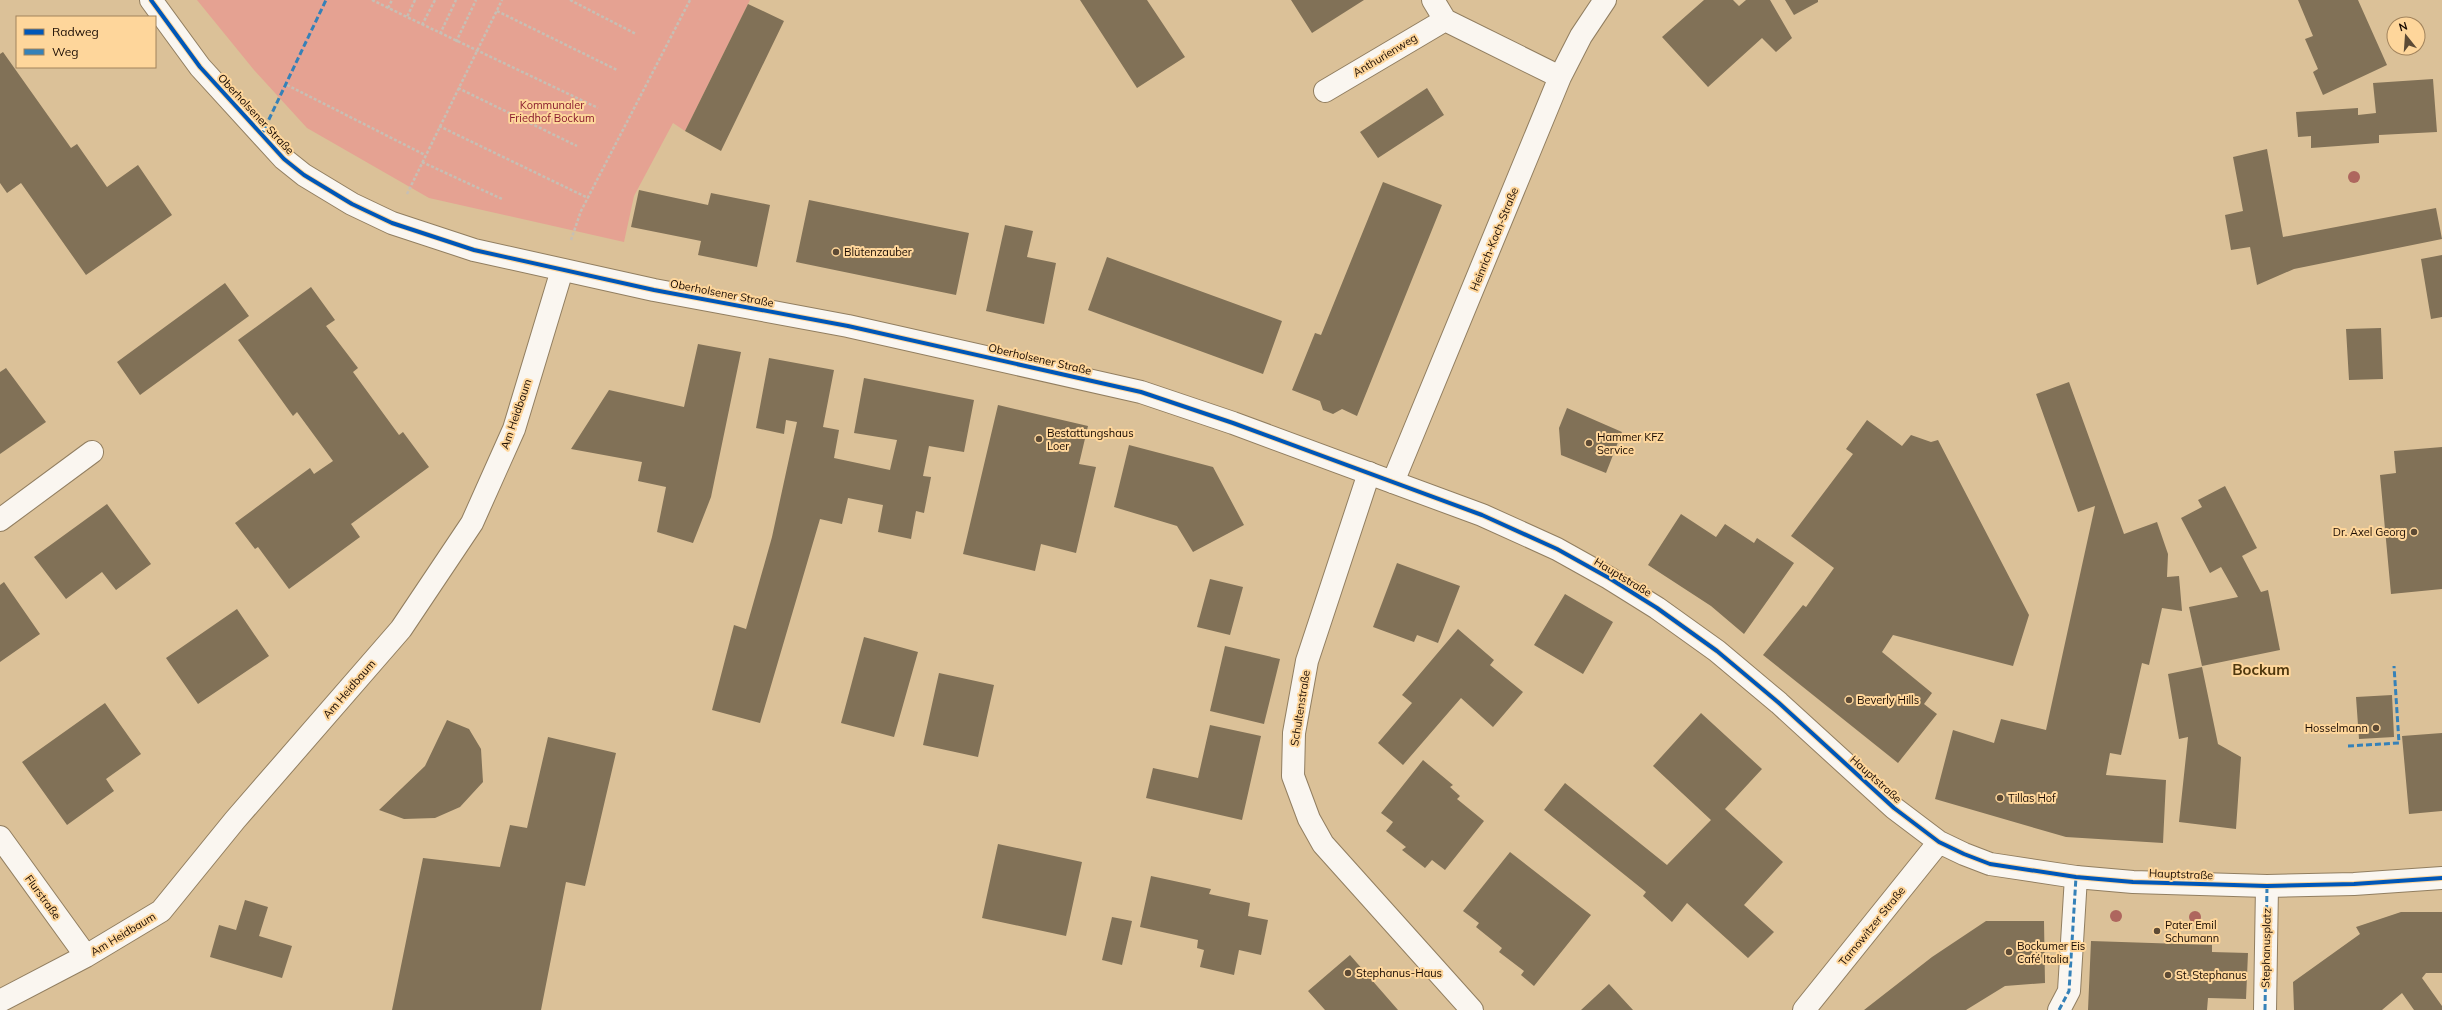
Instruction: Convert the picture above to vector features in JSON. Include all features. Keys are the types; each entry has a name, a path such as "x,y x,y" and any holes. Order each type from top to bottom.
{"street":[{"name":"Oberholsener Straße","path":"151,0 200,67 261,136 304,175 352,204 392,223 474,250 562,270 654,290 855,328 1141,392 1369,473"},
{"path":"1433,0 1444,20 1560,77"},
{"name":"Heinrich-Koch-Straße","path":"1392,482 1560,77 1581,36 1605,0"},
{"name":"Anthurienweg","path":"1325,91 1444,20"},
{"name":"Am Heidbaum","path":"0,1001 86,956 161,910 240,814 401,629 472,523 514,429 562,270"},
{"path":"0,520 92,452"},
{"name":"Hauptstraße","path":"1369,473 1482,516 1557,549 1609,578 1657,608 1717,651 1779,703 1894,808 1940,842 1964,854 1990,864 2076,877 2133,882 2267,886 2354,884 2442,878"},
{"name":"Schultenstraße","path":"1369,473 1307,661 1294,733 1293,776 1309,819 1323,844 1472,1010"},
{"name":"Flurstraße","path":"0,837 86,956"},
{"name":"Tarnowitzer Straße","path":"1804,1010 1940,842"},
{"path":"2059,1010 2069,991 2076,877"},
{"name":"Stephanusplatz","path":"2266,1010 2267,886"}],"path":[{"path":"372,0 476,52 598,108"},
{"path":"388,8 392,0"},
{"path":"406,17 415,0"},
{"path":"422,26 435,0"},
{"path":"440,34 456,0"},
{"path":"456,42 476,0"},
{"path":"412,185 439,126 502,0"},
{"path":"570,0 636,34"},
{"path":"562,270 576,224 588,198 690,0"},
{"path":"497,11 617,70"},
{"path":"287,85 425,155"},
{"path":"458,88 577,146"},
{"path":"439,126 588,198"},
{"path":"422,162 502,199"}],"green space":[{"name":"Kommunaler Friedhof Bockum","path":"197,0 750,0 685,131 673,123 634,196 624,242 429,198 307,128 254,70"}],"building":[{"path":"1080,0 1147,0 1185,57 1137,88"},
{"path":"1291,0 1364,0 1312,33"},
{"path":"1704,0 1733,0 1739,6 1746,0 1770,0 1792,38 1776,52 1762,38 1708,87 1662,37"},
{"path":"1785,0 1818,0 1818,2 1794,15"},
{"path":"2298,0 2358,0 2387,65 2323,95 2313,72 2318,69 2305,39 2313,36"},
{"path":"748,4 784,21 721,151 685,131"},
{"path":"3,52 71,148 77,144 107,187 138,165 172,215 86,275 21,183 7,193 0,183 0,54"},
{"path":"2433,79 2437,132 2379,135 2379,143 2311,148 2311,136 2298,137 2296,112 2358,108 2358,115 2376,113 2373,83"},
{"path":"1427,88 1444,115 1378,158 1360,132"},
{"path":"2267,149 2283,237 2436,208 2442,239 2294,269 2257,285 2250,247 2231,250 2225,215 2243,211 2233,157"},
{"path":"1383,182 1442,205 1357,416 1342,409 1333,414 1323,410 1320,401 1292,390 1315,333 1321,335"},
{"path":"639,190 708,205 711,193 770,205 757,267 698,255 701,241 631,227"},
{"path":"809,200 969,233 956,295 796,262"},
{"path":"1005,225 1033,231 1027,257 1056,263 1044,324 986,311"},
{"path":"2442,255 2442,317 2431,319 2421,259"},
{"path":"1107,257 1282,321 1263,374 1088,310"},
{"path":"225,283 249,316 140,395 117,362"},
{"path":"311,287 335,320 326,326 358,368 353,372 399,435 403,432 429,467 351,524 360,537 289,589 258,547 255,549 235,523 310,468 314,474 333,461 297,412 293,416 238,340"},
{"path":"2381,328 2383,379 2349,380 2346,329"},
{"path":"698,344 741,352 711,497 693,543 657,532 666,487 638,481 642,462 571,449 609,390 684,407"},
{"path":"769,358 834,370 823,427 839,430 834,458 890,470 897,440 854,433 864,378 974,400 964,452 929,446 923,476 931,477 924,513 916,511 911,539 878,532 883,505 848,498 842,524 820,519 760,723 712,710 734,625 746,629 772,537 797,422 786,420 784,434 756,428"},
{"path":"6,368 46,422 0,454 0,372"},
{"path":"2069,382 2124,534 2157,522 2168,554 2167,577 2179,576 2182,611 2162,608 2149,665 2142,663 2121,755 2110,753 2106,775 2166,780 2163,843 2066,837 1935,799 1953,730 1994,743 2001,719 2046,730 2095,506 2078,512 2036,394"},
{"path":"998,405 1088,426 1079,464 1096,467 1076,553 1041,544 1035,571 963,554"},
{"name":"Hammer KFZ Service","path":"1567,408 1622,432 1606,473 1561,455 1559,428"},
{"path":"1867,420 1902,446 1911,435 1931,442 1938,440 2029,615 2013,666 1893,635 1882,652 1932,693 1924,704 1937,714 1898,763 1763,655 1803,605 1806,607 1834,568 1791,536 1853,454 1846,449"},
{"path":"1129,445 1213,467 1244,525 1193,552 1177,526 1114,507"},
{"name":"Dr. Axel Georg","path":"2442,447 2442,589 2391,594 2380,475 2396,473 2394,451"},
{"path":"2225,486 2257,548 2242,556 2261,592 2268,590 2280,650 2202,666 2189,607 2238,597 2221,567 2210,573 2181,518 2202,507 2198,500"},
{"path":"107,504 151,564 116,590 102,572 66,599 34,557"},
{"path":"1681,514 1716,537 1725,524 1754,543 1757,538 1794,563 1744,634 1711,606 1648,565"},
{"path":"1397,563 1460,586 1438,643 1417,635 1414,642 1373,627"},
{"path":"1210,579 1243,587 1230,635 1197,627"},
{"path":"4,582 40,634 0,662 0,585"},
{"path":"1565,594 1613,622 1583,674 1534,645"},
{"path":"237,609 269,656 198,704 166,658"},
{"path":"1458,629 1494,660 1490,665 1523,692 1493,727 1461,698 1403,765 1378,743 1412,703 1402,695"},
{"path":"864,637 918,652 894,737 841,723"},
{"path":"1225,646 1280,659 1264,724 1210,711"},
{"path":"2202,667 2218,744 2241,757 2236,829 2179,822 2188,737 2179,739 2168,674"},
{"path":"939,673 994,685 978,757 923,745"},
{"path":"2392,695 2394,737 2359,739 2356,697"},
{"path":"105,703 141,754 106,779 114,791 67,825 22,762"},
{"path":"1701,713 1762,769 1725,809 1783,862 1744,905 1774,932 1748,958 1687,903 1672,922 1643,896 1646,892 1544,810 1565,783 1667,865 1711,820 1653,766"},
{"path":"447,720 469,729 481,749 483,782 460,807 435,818 404,819 379,810 425,766"},
{"path":"1210,725 1261,736 1242,820 1146,798 1153,768 1198,778"},
{"path":"2442,733 2442,811 2409,814 2402,736"},
{"path":"548,737 616,753 585,886 566,882 541,1010 392,1010 423,858 500,867 510,825 527,828"},
{"path":"1423,760 1453,785 1450,787 1460,796 1457,799 1484,821 1445,870 1432,860 1425,868 1402,850 1406,847 1386,831 1393,822 1381,813"},
{"path":"998,844 1082,862 1066,936 982,918"},
{"path":"1510,852 1591,915 1534,986 1521,975 1524,971 1499,952 1502,948 1476,927 1479,923 1463,911"},
{"path":"1151,876 1211,889 1209,894 1250,903 1248,916 1268,920 1261,955 1239,950 1234,975 1200,967 1204,950 1197,948 1198,940 1140,927"},
{"path":"245,900 268,907 259,936 292,946 282,978 210,957 219,925 236,930"},
{"path":"2401,912 2442,912 2442,973 2426,973 2422,978 2442,1006 2442,1010 2414,1010 2402,993 2382,1010 2294,1010 2293,982 2360,934 2356,927"},
{"path":"1112,917 1132,921 1122,965 1102,960"},
{"path":"1986,921 2044,921 2045,983 2005,986 1966,1010 1864,1010 1932,957"},
{"name":"St. Stephanus","path":"2091,941 2212,945 2212,952 2248,953 2246,999 2208,998 2207,1010 2088,1010"},
{"name":"Stephanus-Haus","path":"1350,955 1398,1010 1325,1010 1308,991"},
{"path":"1609,984 1633,1010 1581,1010"}],"marked path":[{"path":"261,136 326,0"},
{"path":"2348,746 2399,743 2394,666"},
{"path":"2059,1010 2069,991 2076,877"},
{"path":"2265,1010 2267,886"}],"cycle path":[{"path":"151,0 200,67 284,159 304,175 352,204 392,223 474,250 654,290 848,326 1141,392 1233,423 1482,515 1557,549 1609,578 1657,608 1717,651 1779,703 1894,808 1939,842 1990,864 2076,877 2133,882 2267,886 2354,884 2442,878"}],"place":[{"name":"Blütenzauber","path":"836,252"},
{"name":"Bestattungshaus Loer","path":"1039,439"},
{"name":"Hammer KFZ Service","path":"1589,443"},
{"name":"Dr. Axel Georg","path":"2414,532"},
{"name":"Beverly Hills","path":"1849,700"},
{"name":"Hosselmann","path":"2376,728"},
{"name":"Tillas Hof","path":"2000,798"},
{"name":"Pater Emil Schumann","path":"2157,931"},
{"name":"Bockumer Eis Café Italia","path":"2009,952"},
{"name":"Stephanus-Haus","path":"1348,973"},
{"name":"St. Stephanus","path":"2168,975"}],"district":[{"name":"Bockum","path":"2261,669"}]}
